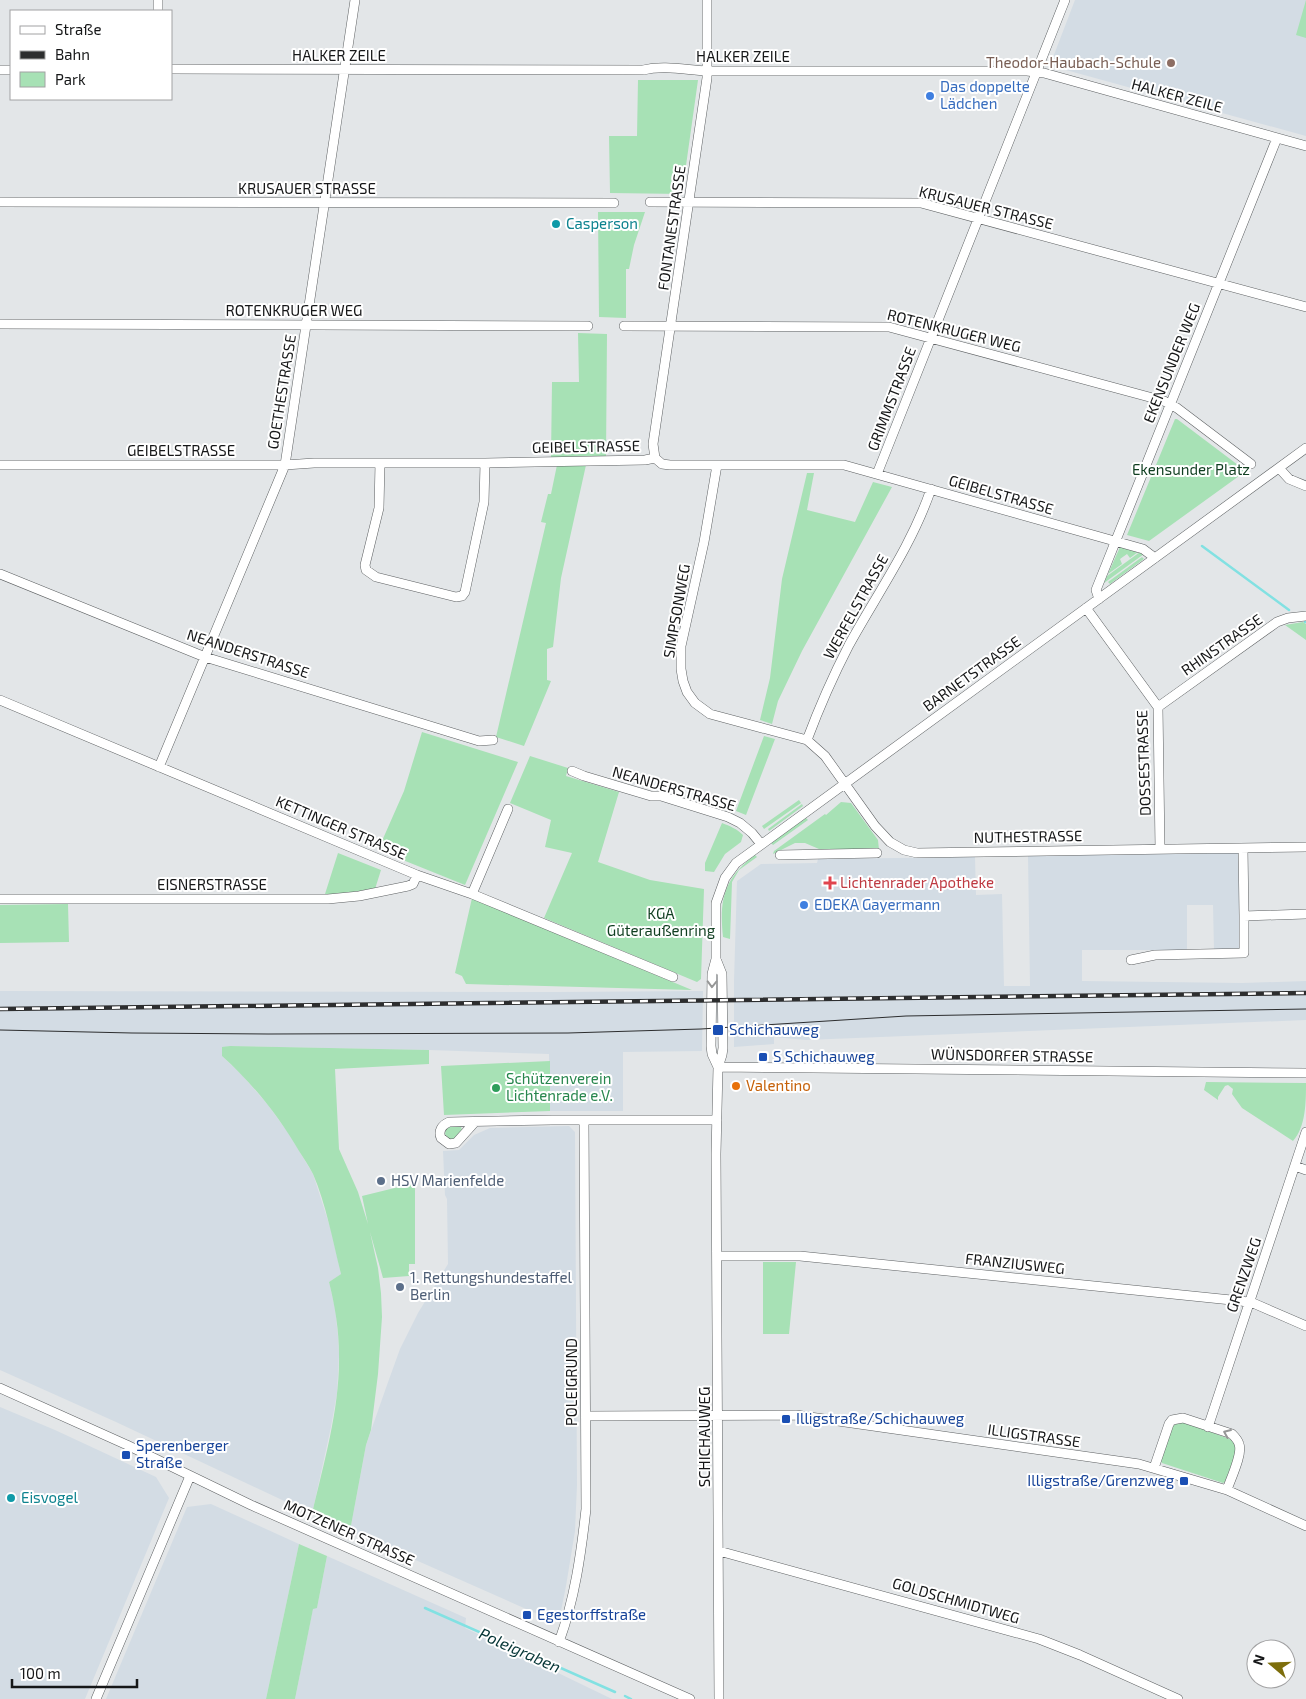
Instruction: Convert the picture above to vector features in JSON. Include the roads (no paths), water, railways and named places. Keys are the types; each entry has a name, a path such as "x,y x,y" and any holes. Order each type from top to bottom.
{"street":[{"name":"GOETHESTRASSE","path":"159,767 285,465 355,0"},
{"name":"FONTANESTRASSE","path":"655,458 653,444 707,70 707,0"},
{"name":"GRIMMSTRASSE","path":"877,474 1065,0"},
{"name":"HALKER ZEILE","path":"172,69 643,70 670,68 683,70 1036,72 1306,146"},
{"name":"EKENSUNDER WEG","path":"1099,599 1096,590 1278,138"},
{"name":"KRUSAUER STRASSE","path":"0,202 614,203"},
{"name":"KRUSAUER STRASSE","path":"650,202 917,203 1306,307"},
{"name":"ROTENKRUGER WEG","path":"0,324 588,326"},
{"name":"ROTENKRUGER WEG","path":"624,326 884,326 1171,404 1251,464"},
{"name":"BARNETSTRASSE","path":"718,1067 722,1054 723,986 722,974 716,959 716,903 722,885 736,863 1306,448"},
{"name":"GEIBELSTRASSE","path":"0,465 485,463 645,460 655,458 662,464 670,465 844,464 1143,549 1155,558"},
{"path":"380,463 379,508 365,565 366,570 376,577 456,597 462,596 465,592 474,555 484,502 485,463"},
{"name":"SIMPSONWEG","path":"717,465 704,542 681,646 680,664 683,681 691,698 710,714 807,740 824,756 844,783"},
{"path":"1279,468 1289,479 1306,486"},
{"name":"WERFELSTRASSE","path":"807,740 834,676 912,535 931,489"},
{"name":"NEANDERSTRASSE","path":"0,574 205,657 479,741 493,740"},
{"name":"DOSSESTRASSE","path":"1086,608 1158,707 1160,849"},
{"name":"RHINSTRASSE","path":"1158,707 1277,622 1288,618 1306,616"},
{"name":"KETTINGER STRASSE","path":"0,700 417,875 472,894 673,977"},
{"name":"NEANDERSTRASSE","path":"572,771 596,780 651,796 661,796 728,817 745,826 761,844"},
{"name":"NUTHESTRASSE","path":"844,783 875,826 890,842 911,852 1306,847"},
{"path":"472,894 508,809"},
{"path":"1131,960 1154,955 1244,953 1243,848"},
{"path":"780,855 877,853"},
{"name":"EISNERSTRASSE","path":"0,899 336,898 359,896 408,886 413,884 417,875"},
{"path":"1244,916 1306,914"},
{"name":"WÜNSDORFER STRASSE","path":"718,1067 1306,1074"},
{"name":"SCHICHAUWEG","path":"718,1067 719,1699"},
{"name":"POLEIGRUND","path":"559,1642 571,1604 582,1547 586,1500 584,1120"},
{"path":"475,1122 717,1120"},
{"name":"GRENZWEG","path":"1208,1426 1306,1132"},
{"path":"1295,1166 1306,1170"},
{"name":"FRANZIUSWEG","path":"717,1256 800,1256 1249,1303 1306,1326"},
{"name":"MOTZENER STRASSE","path":"0,1388 120,1441 251,1505 690,1699"},
{"name":"ILLIGSTRASSE","path":"586,1416 796,1415 1139,1464 1227,1490 1306,1526"},
{"path":"1154,1468 1168,1424 1172,1420 1183,1418 1232,1434 1240,1444 1239,1454 1227,1490"},
{"path":"96,1699 190,1476"},
{"name":"GOLDSCHMIDTWEG","path":"719,1551 1039,1639 1080,1655 1178,1699"},
{"path":"710,1699 715,1696 719,1686"}],"waterway":[{"path":"1202,546 1289,610"},
{"name":"Poleigraben","path":"425,1608 615,1692"},
{"name":"Poleigraben","path":"625,1696 631,1699"}],"tram line":[{"path":"0,1030 268,1034 568,1033 701,1029 906,1016 1306,1009"}],"railway":[{"path":"0,1009 1306,993"}],"place":[{"name":"Theodor-Haubach-Schule","path":"1171,63"},
{"name":"Das doppelte Lädchen","path":"930,96"},
{"name":"Casperson","path":"556,224"},
{"name":"Lichtenrader Apotheke","path":"830,883"},
{"name":"EDEKA Gayermann","path":"804,905"},
{"name":"Schichauweg","path":"718,1030"},
{"name":"S Schichauweg","path":"763,1057"},
{"name":"Valentino","path":"736,1086"},
{"name":"Schützenverein Lichtenrade e.V.","path":"496,1088"},
{"name":"HSV Marienfelde","path":"381,1181"},
{"name":"1. Rettungshundestaffel Berlin","path":"400,1287"},
{"name":"Illigstraße/Schichauweg","path":"786,1419"},
{"name":"Sperenberger Straße","path":"126,1455"},
{"name":"Illigstraße/Grenzweg","path":"1184,1481"},
{"name":"Eisvogel","path":"11,1498"},
{"name":"Egestorffstraße","path":"527,1615"}],"park label":[{"name":"Ekensunder Platz","path":"1191,470"},
{"name":"KGA Güteraußenring","path":"661,922"}]}
